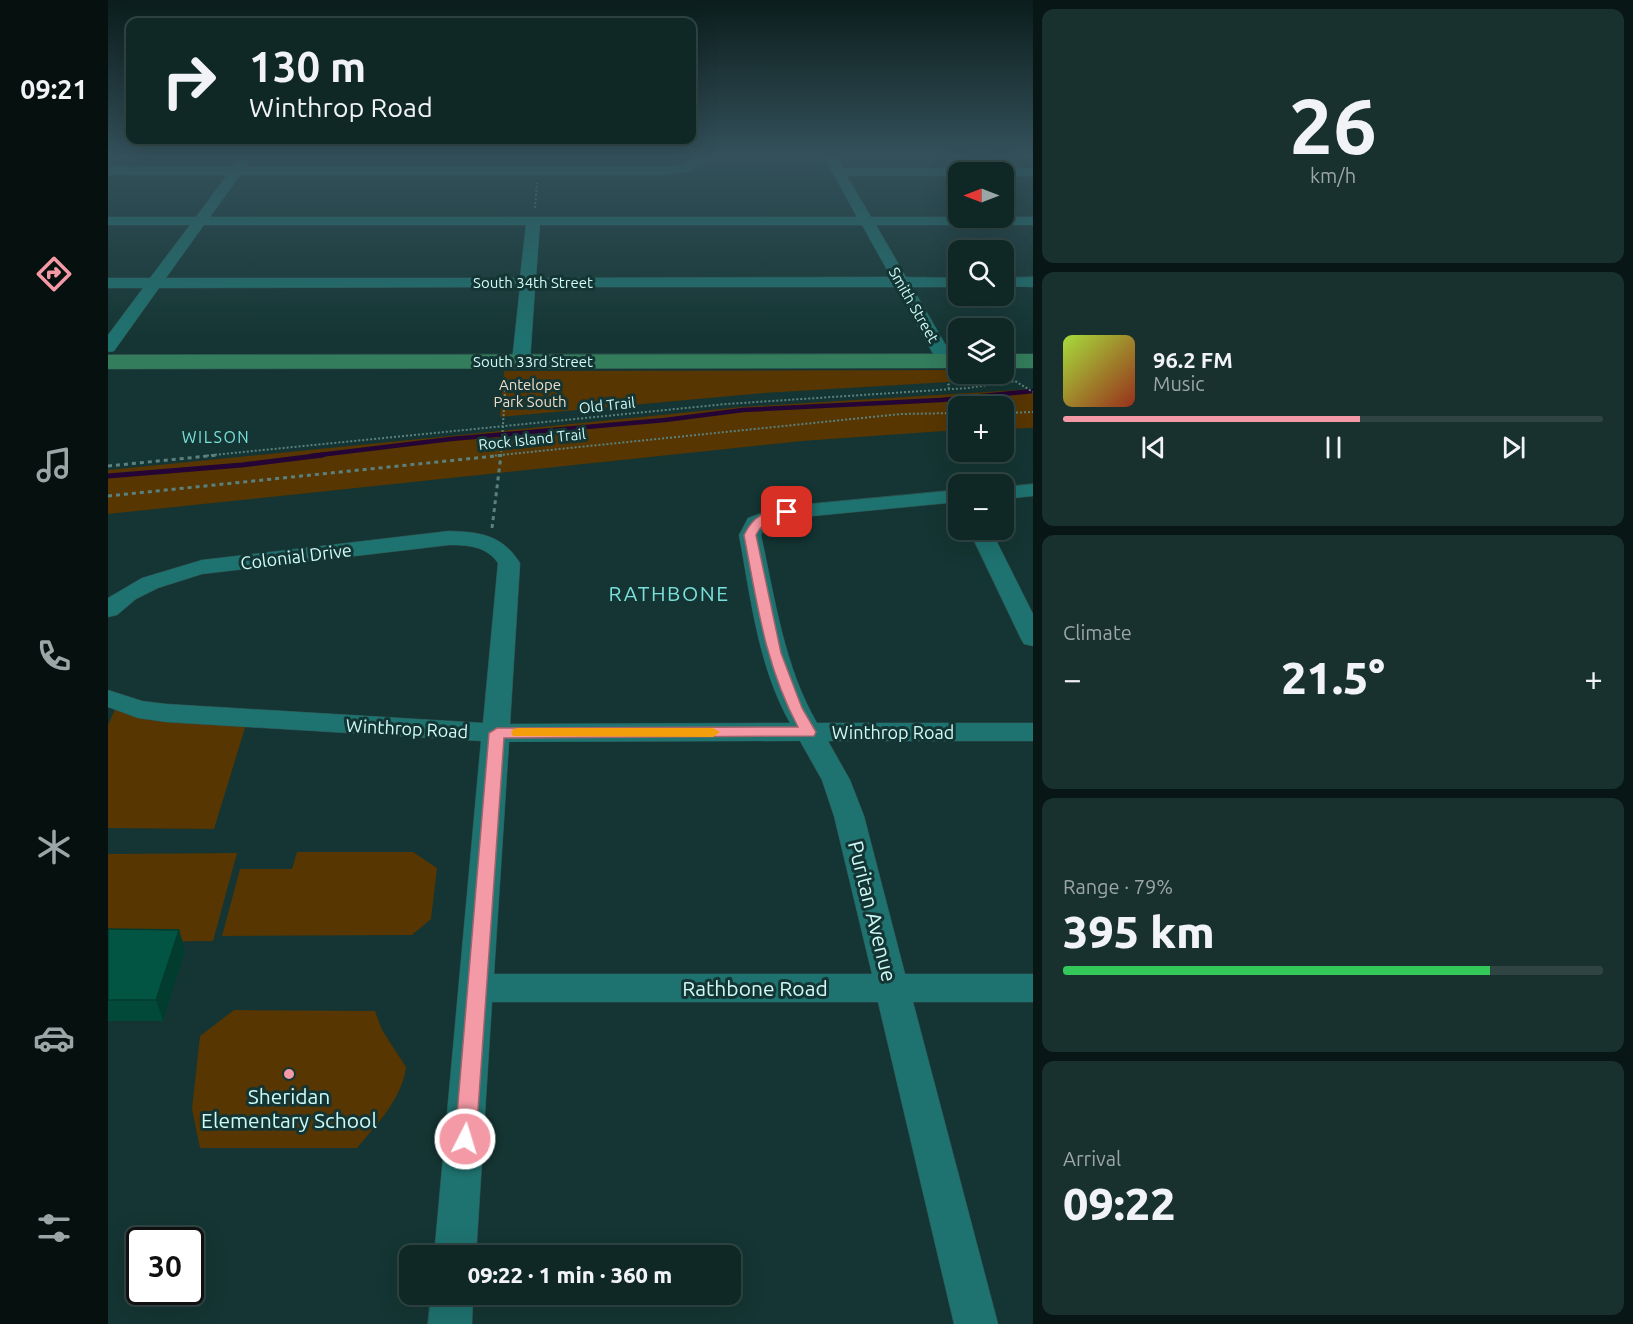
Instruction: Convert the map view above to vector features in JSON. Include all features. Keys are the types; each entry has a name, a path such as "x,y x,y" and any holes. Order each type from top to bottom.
{"main road":[{"name":"South 33rd Street","path":"108,362 514,361 948,366"},
{"path":"1014,361 1033,361"}],"street":[{"path":"108,347 203,217"},
{"name":"Smith Street","path":"864,217 901,282 948,355"},
{"path":"108,221 1033,220"},
{"path":"514,361 528,282 533,221"},
{"name":"South 34th Street","path":"108,283 948,282"},
{"path":"1014,282 1033,282"},
{"path":"1014,492 1033,490"},
{"name":"Puritan Avenue","path":"948,497 787,512 767,516 756,523 750,535 774,653 795,708 836,780 849,816 976,1324"},
{"name":"Colonial Drive","path":"110,607 147,585 214,565 449,538 465,538 488,543"},
{"path":"985,540 1033,639"},
{"path":"456,1245 509,562 504,553 488,543"},
{"name":"Winthrop Road","path":"108,698 138,709 166,713 497,733 1033,732"},
{"name":"Rathbone Road","path":"477,988 1033,988"},
{"path":"450,1324 451,1305"}],"path":[{"path":"533,217 533,221"},
{"path":"488,543 501,454 502,426 514,361"},
{"name":"Old Trail","path":"108,466 797,398 949,389 1015,381 1033,392"},
{"path":"948,384 949,389"},
{"path":"1014,413 1033,412"},
{"name":"Rock Island Trail","path":"108,496 901,414 948,413"}],"green space":[{"name":"Antelope Park South","path":"948,370 948,382 764,393 500,417 504,371"},
{"name":"Antelope Park South","path":"1033,389 1033,428 1014,429 1014,396 948,396 948,431 802,441 108,514 108,470 741,407"},
{"path":"118,703 248,718 214,829 108,828 108,725"},
{"path":"297,852 413,852 437,868 431,919 412,935 222,936 240,869 292,869"},
{"path":"237,853 213,941 108,942 108,854"},
{"path":"234,1010 375,1011 382,1030 406,1067 404,1079 394,1100 357,1148 200,1148 192,1109 200,1036"}],"building":[{"path":"108,929 179,930 156,1000 108,1000"}],"waterway":[{"path":"311,456 451,439 665,420 743,410 941,400 1033,391"},
{"path":"108,476 242,465 323,455"}],"slow traffic":[{"path":"518,733 713,732"}],"place":[{"name":"Sheridan Elementary School","path":"289,1074"}],"district":[{"name":"WILSON","path":"216,437"},
{"name":"RATHBONE","path":"669,593"}],"route":[{"path":"465,1139 497,733 808,732 795,708 774,653 750,535 752,527 767,516 787,512"}]}
